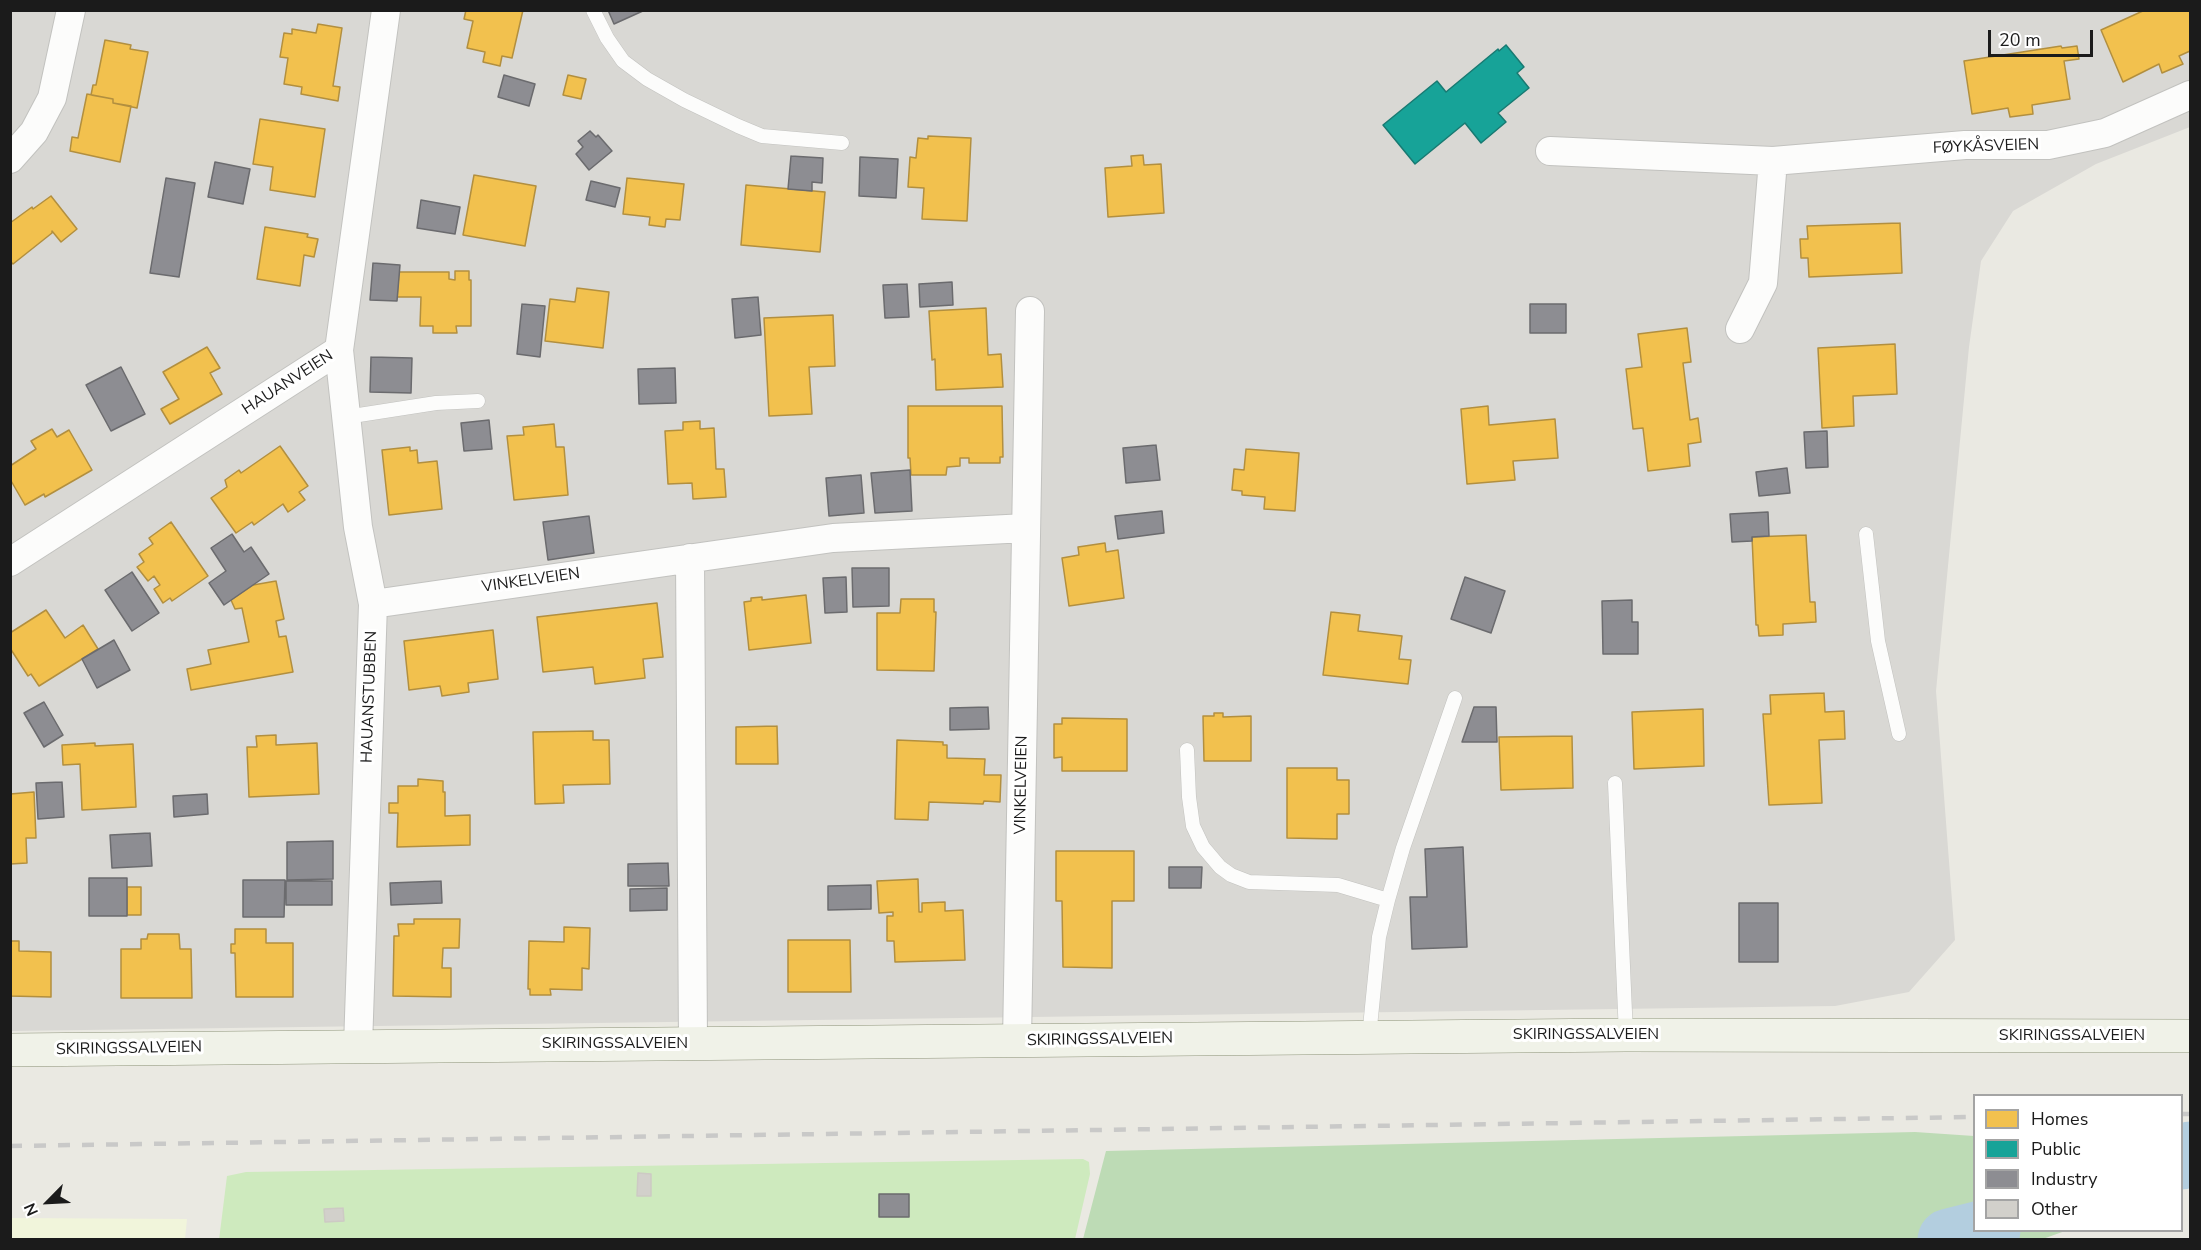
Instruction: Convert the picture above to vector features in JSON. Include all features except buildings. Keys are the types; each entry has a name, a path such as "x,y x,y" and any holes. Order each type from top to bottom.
{"main road":[{"name":"SKIRINGSSALVEIEN","path":"10,1050 1626,1035 2190,1036"}],"street":[{"path":"10,159 34,132 52,98 71,10"},
{"name":"HAUANVEIEN","path":"10,562 339,350 386,10"},
{"name":"FØYKÅSVEIEN","path":"1550,151 1773,161 1965,146 2048,145 2105,134 2190,95"},
{"path":"1740,329 1763,283 1773,161"},
{"name":"VINKELVEIEN","path":"1017,1041 1030,311"},
{"name":"HAUANSTUBBEN","path":"339,350 358,527 373,604 358,1046"},
{"name":"VINKELVEIEN","path":"373,604 833,538 1026,528"},
{"path":"690,558 693,1044"}],"lane":[{"path":"593,10 607,38 623,61 647,79 684,100 762,135 842,143"},
{"path":"346,417 436,403 478,401"},
{"path":"1866,534 1878,641 1899,734"},
{"path":"1369,1037 1379,937 1388,900 1403,848 1455,698"},
{"path":"1186,750 1188,797 1193,826 1203,847 1220,867 1231,875 1249,882 1338,885 1388,900"},
{"path":"1615,783 1626,1035"}],"shaded area":[{"path":"10,11 2190,11 2190,127 2096,164 2013,211 1981,261 1969,347 1936,691 1955,940 1909,992 1835,1006 11,1031"},
{"path":"11,1218 187,1219 185,1239 11,1240"}],"green space":[{"path":"1915,1132 1973,1136 1973,1232 2062,1232 2040,1240 1083,1239 1106,1151"},
{"path":"1083,1159 1089,1162 1090,1174 1075,1239 219,1240 227,1176 246,1172"}],"waterway":[{"path":"2183,1157 2190,1153"},
{"path":"1949,1240 1981,1232"}],"railway":[{"path":"2183,1114 2190,1114"},
{"path":"10,1146 1973,1117"}]}
